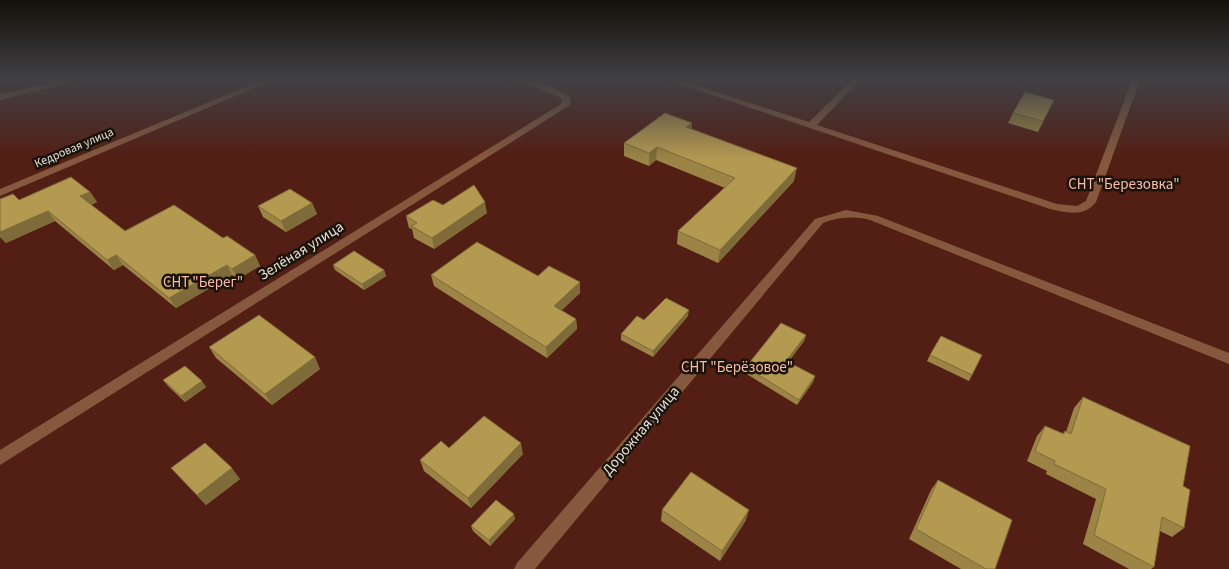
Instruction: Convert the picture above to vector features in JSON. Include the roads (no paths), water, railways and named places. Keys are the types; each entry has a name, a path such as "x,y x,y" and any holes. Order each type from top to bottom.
{"street":[{"name":"Кедровая улица","path":"0,193 206,107"},
{"name":"Зелёная улица","path":"0,458 563,107"},
{"path":"752,107 1054,207 1074,210 1086,208 1091,202 1126,107"},
{"path":"811,126 830,107"},
{"name":"Дорожная улица","path":"523,569 819,221 843,213 874,218 1229,359"}],"park label":[{"name":"СНТ \"Березовка\"","path":"1124,184"},
{"name":"СНТ \"Берег\"","path":"203,282"},
{"name":"СНТ \"Берёзовое\"","path":"737,367"}]}
